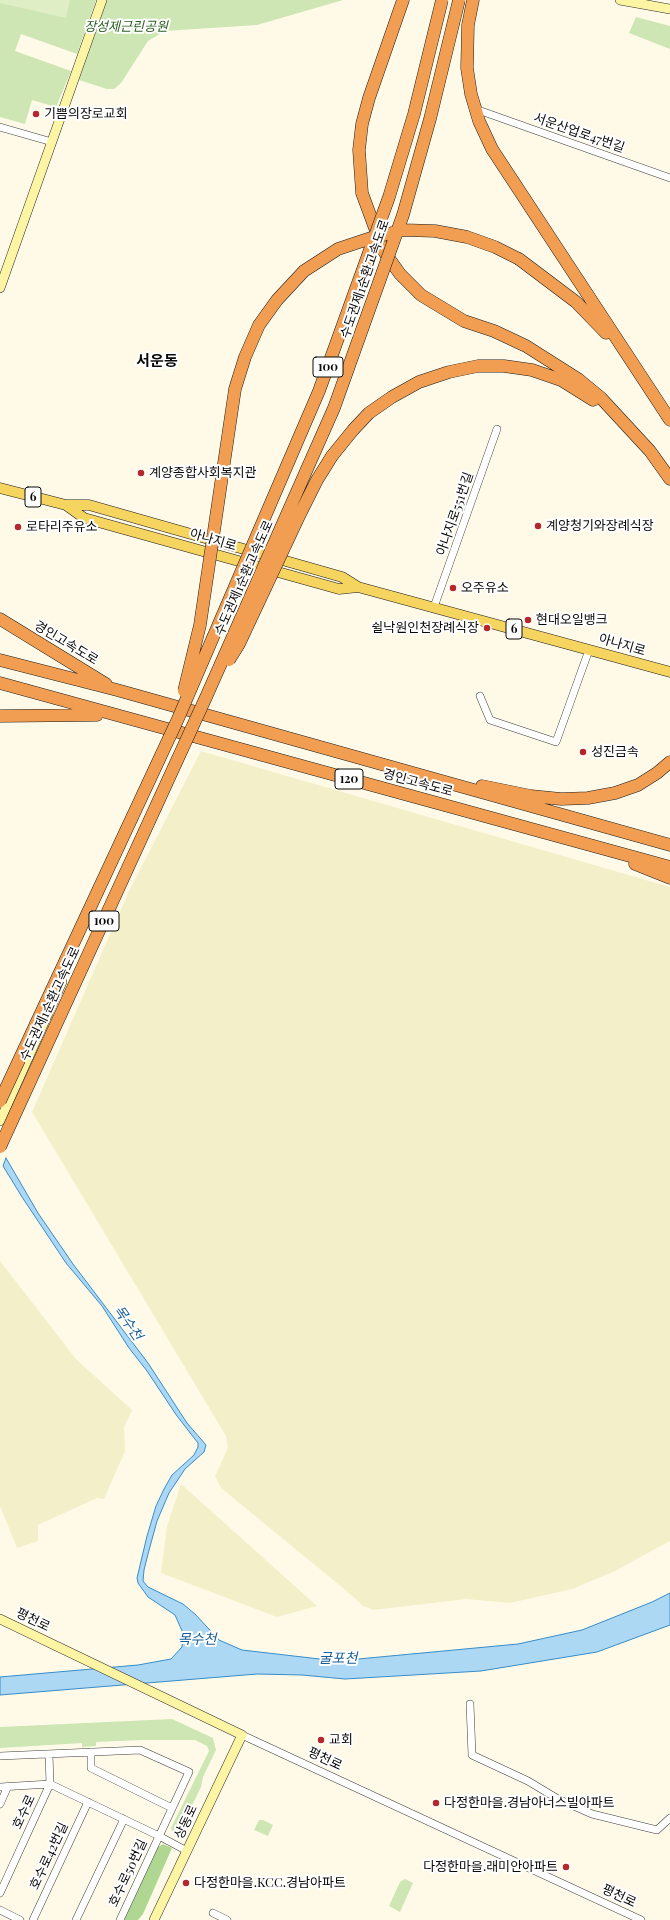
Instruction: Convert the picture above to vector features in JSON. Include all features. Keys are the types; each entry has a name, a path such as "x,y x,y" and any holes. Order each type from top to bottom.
{"highway":[{"path":"403,0 368,98 362,124 359,150 362,193 383,250 400,274 421,295 464,321 507,337 551,360 578,379 601,398 624,425 650,451 670,479"},
{"name":"수도권제1순환고속도로","path":"0,1101 177,720 320,391 389,197 414,114 442,0"},
{"name":"수도권제1순환고속도로","path":"0,1147 207,695 334,408 366,321 402,215 430,119 459,0"},
{"path":"473,0 468,30 467,68 470,94 479,121 492,149 668,417"},
{"path":"177,720 200,624 220,502 235,389 245,357 259,326 277,300 304,271 338,249 371,238 404,230 435,231 467,237 495,246 519,259 576,302 604,331 668,417"},
{"path":"207,695 240,644 300,514 321,474 352,430 369,413 392,397 419,382 449,372 478,366 504,366 532,370 561,380 587,395 624,425"},
{"name":"경인고속도로","path":"0,619 118,690"},
{"name":"경인고속도로","path":"0,660 118,690 670,845"},
{"name":"경인고속도로","path":"0,683 670,867"},
{"name":"경인고속도로","path":"0,716 111,714"},
{"path":"443,782 491,787 531,796 562,799 588,798 615,793 638,785 657,773 670,762"},
{"path":"586,844 670,878"}],"main road":[{"name":"아나지로","path":"0,488 66,505 89,505 342,576 358,587 670,672"}],"street":[{"path":"0,288 102,0"},
{"path":"620,0 670,9"},
{"name":"서운산업로47번길","path":"481,111 670,178"},
{"path":"0,127 52,142"},
{"path":"0,258 10,261"},
{"name":"아나지로551번길","path":"434,607 497,428"},
{"path":"480,696 490,720 556,742 589,650"},
{"path":"0,1121 62,982"},
{"name":"평천로","path":"0,1619 242,1735 640,1920"},
{"path":"470,1704 472,1755 528,1781 558,1799 592,1814 657,1830 670,1818"},
{"name":"상동로","path":"154,1920 242,1735"},
{"name":"호수로50번길","path":"91,1752 140,1750 189,1772 120,1920"},
{"path":"0,1756 91,1752 91,1768 172,1808"},
{"path":"49,1754 50,1784"},
{"name":"호수로","path":"0,1787 50,1784 187,1851"},
{"name":"호수로","path":"0,1893 50,1784"},
{"path":"0,1804 8,1786"},
{"name":"호수로42번길","path":"33,1920 88,1802"},
{"path":"76,1920 124,1819"},
{"path":"0,1910 20,1920"},
{"path":"213,1913 227,1920"}],"shaded area":[{"path":"201,751 670,887 670,1541 613,1572 572,1589 510,1603 466,1599 374,1610 363,1606 221,1488 215,1476 228,1448 226,1436 32,1112 129,891"},
{"path":"0,1261 76,1359 132,1410 124,1427 125,1451 104,1499 97,1498 38,1525 38,1541 17,1548 0,1506"},
{"path":"181,1484 317,1606 277,1617 161,1573 167,1526"}],"green space":[{"path":"0,0 96,0 77,54 21,34 15,51 71,71 56,107 32,100 25,124 0,117"},
{"path":"0,0 70,0 66,18 0,3"},
{"name":"장성제근린공원","path":"107,0 343,0 257,25 165,31 148,41 121,83 114,89 107,89 79,80"},
{"path":"636,17 670,26 670,49 629,33"},
{"path":"172,1719 213,1738 216,1750 203,1777 201,1787 177,1836 173,1833 171,1828 209,1751 207,1746 195,1740 96,1742 96,1746 82,1747 82,1743 0,1748 0,1727"},
{"path":"259,1820 263,1820 273,1825 268,1836 254,1830"},
{"path":"163,1844 172,1848 143,1914 138,1920 124,1920 158,1847"},
{"path":"405,1879 413,1883 400,1912 389,1906 400,1882"}],"water":[{"name":"굴포천","path":"6,1158 38,1213 73,1264 148,1363 187,1423 206,1445 204,1452 185,1469 169,1493 157,1521 144,1570 143,1581 148,1587 183,1604 195,1614 219,1640 242,1650 337,1661 518,1644 582,1630 652,1602 670,1593 670,1625 597,1652 481,1671 345,1679 302,1675 257,1674 0,1695 0,1677 138,1665 171,1659 182,1647 183,1633 175,1615 148,1597 138,1583 137,1578 156,1506 172,1475 194,1455 198,1447 198,1443 129,1348 102,1306 66,1263 22,1197 3,1166"}],"place":[{"name":"기쁨의장로교회","path":"36,114"},
{"name":"계양종합사회복지관","path":"141,473"},
{"name":"계양청기와장례식장","path":"538,526"},
{"name":"로타리주유소","path":"18,527"},
{"name":"오주유소","path":"453,588"},
{"name":"현대오일뱅크","path":"528,620"},
{"name":"쉴낙원인천장례식장","path":"487,628"},
{"name":"성진금속","path":"583,752"},
{"name":"교회","path":"321,1740"},
{"name":"다정한마을.경남아너스빌아파트","path":"436,1803"},
{"name":"다정한마을.래미안아파트","path":"566,1867"},
{"name":"다정한마을.KCC.경남아파트","path":"186,1883"}],"district":[{"name":"서운동","path":"157,361"}],"water label":[{"name":"목수천","path":"128,1323"},
{"name":"목수천","path":"197,1640"}]}
